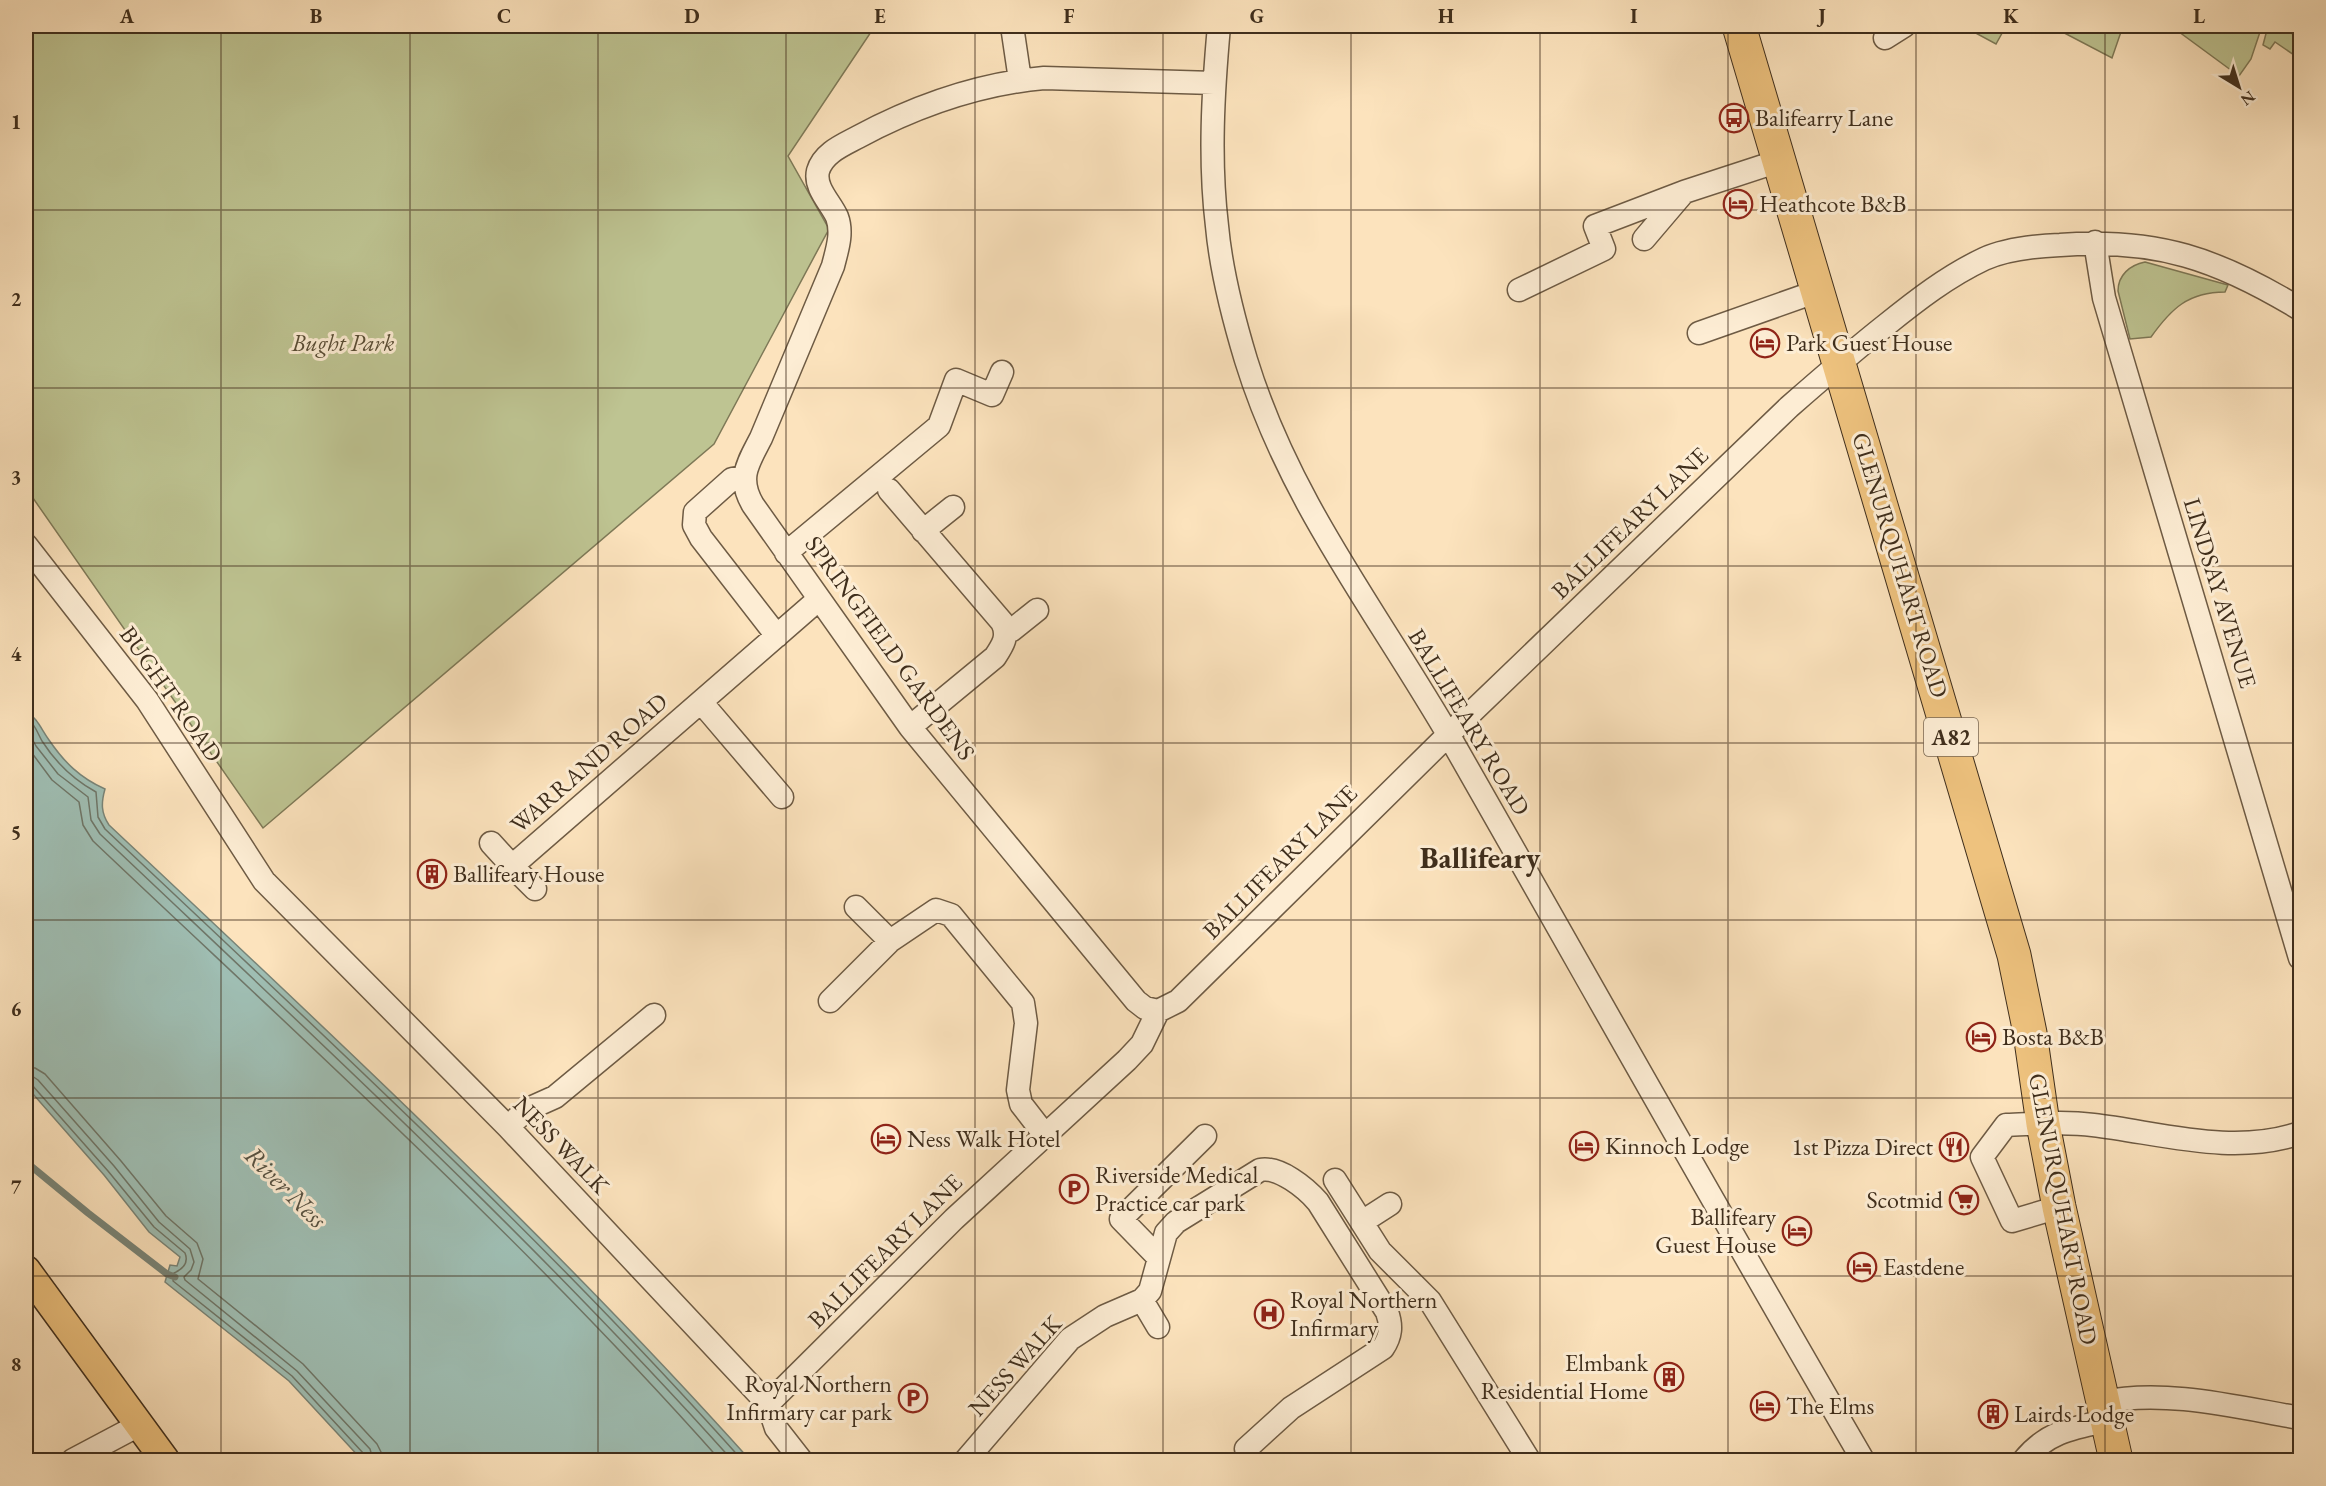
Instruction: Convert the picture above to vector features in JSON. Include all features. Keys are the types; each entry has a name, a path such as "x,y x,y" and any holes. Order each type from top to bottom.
{"highway":[{"name":"GLENURQUHART ROAD","path":"1739,26 2014,956 2030,1032 2043,1124 2059,1207 2116,1461"}],"main road":[{"path":"26,1269 165,1461"}],"street":[{"path":"1012,26 1020,80"},
{"name":"BALLIFEARY ROAD","path":"1219,26 1214,83 1216,226 1227,287 1245,358 1261,406 1284,461 1317,524 1448,735 1863,1461"},
{"path":"1885,38 1904,26"},
{"path":"777,636 701,538 694,525 695,512 732,479 744,477 833,266 839,229 837,217 821,189 817,175 821,163 831,152 882,124 932,102 1020,80 1044,78 1214,83"},
{"path":"1519,290 1605,249 1595,226 1684,192 1779,161"},
{"path":"1644,239 1684,192"},
{"name":"BALLIFEARY LANE","path":"768,1404 954,1219 1127,1060 1142,1044 1158,1011 1178,1001 1448,735 1772,424 1840,362 1940,282 1987,258 2045,245 2094,242 2133,244 2203,260 2246,279 2301,309"},
{"name":"LINDSAY AVENUE","path":"2094,242 2104,298 2301,958"},
{"path":"1699,333 1818,291"},
{"path":"786,553 939,426 956,380 992,395 1002,372"},
{"name":"SPRINGFIELD GARDENS","path":"744,477 745,492 910,727 1136,1001 1145,1008 1158,1011"},
{"path":"889,490 1002,622 1006,632 1004,643 995,657 910,727"},
{"path":"923,531 953,507"},
{"name":"BUGHT ROAD","path":"26,544 147,700 264,881"},
{"name":"WARRAND ROAD","path":"512,866 819,599"},
{"path":"1006,632 1012,630 1037,610"},
{"name":"WARRAND ROAD","path":"701,702 782,797"},
{"name":"WARRAND ROAD","path":"491,843 535,889"},
{"name":"NESS WALK","path":"264,881 426,1047 508,1127 768,1404 776,1428 801,1461"},
{"path":"856,907 890,941"},
{"path":"830,1001 890,941 936,910 951,915 1023,1003 1026,1023 1018,1090 1021,1104 1045,1135"},
{"path":"508,1127 526,1110 555,1097 654,1015"},
{"path":"2059,1207 2012,1221 1982,1157 2006,1125 2092,1125 2233,1144 2262,1143 2301,1133"},
{"path":"1158,1257 1121,1219 1205,1136"},
{"path":"1158,1327 1142,1300 1150,1291 1166,1233 1176,1222 1260,1170 1268,1168 1285,1177 1318,1202 1387,1312 1390,1332 1383,1348 1291,1408 1246,1449"},
{"path":"1335,1180 1380,1251 1430,1301 1527,1460"},
{"path":"1362,1222 1390,1204"},
{"name":"NESS WALK","path":"966,1461 1070,1339 1105,1316 1142,1300"},
{"path":"2024,1461 2048,1437 2069,1429 2128,1397 2160,1396 2301,1418"},
{"path":"73,1461 140,1425"}],"green space":[{"name":"Bught Park","path":"26,26 875,26 788,156 829,229 714,444 263,828 26,488"},
{"path":"1969,26 2006,26 1996,44 1970,30"},
{"path":"2051,26 2123,26 2112,58"},
{"path":"2171,26 2262,26 2251,59 2239,76"},
{"path":"2268,26 2300,36 2300,59 2275,42 2270,49 2263,45"},
{"path":"2145,262 2228,285 2225,292 2201,295 2173,310 2151,337 2130,339 2118,291 2119,285 2126,272"}],"water":[{"name":"River Ness","path":"26,711 67,762 88,780 105,789 102,808 109,825 355,1057 517,1215 674,1377 750,1460 362,1460 289,1381 165,1282 170,1265 177,1266 180,1257 149,1232 104,1175 26,1086"}],"waterway":[{"path":"26,1162 167,1274 175,1277"}],"place":[{"name":"Balifearry Lane","path":"1734,118"},
{"name":"Heathcote B&B","path":"1738,204"},
{"name":"Park Guest House","path":"1765,343"},
{"name":"Ballifeary House","path":"432,874"},
{"name":"Bosta B&B","path":"1981,1037"},
{"name":"Ness Walk Hotel","path":"886,1139"},
{"name":"Kinnoch Lodge","path":"1584,1146"},
{"name":"1st Pizza Direct","path":"1954,1147"},
{"name":"Riverside Medical Practice car park","path":"1074,1189"},
{"name":"Scotmid","path":"1964,1200"},
{"name":"Ballifeary Guest House","path":"1797,1231"},
{"name":"Eastdene","path":"1862,1267"},
{"name":"Royal Northern Infirmary","path":"1269,1314"},
{"name":"Elmbank Residential Home","path":"1669,1377"},
{"name":"Royal Northern Infirmary car park","path":"913,1398"},
{"name":"The Elms","path":"1765,1406"},
{"name":"Lairds Lodge","path":"1993,1414"}],"district":[{"name":"Ballifeary","path":"1480,858"}]}
